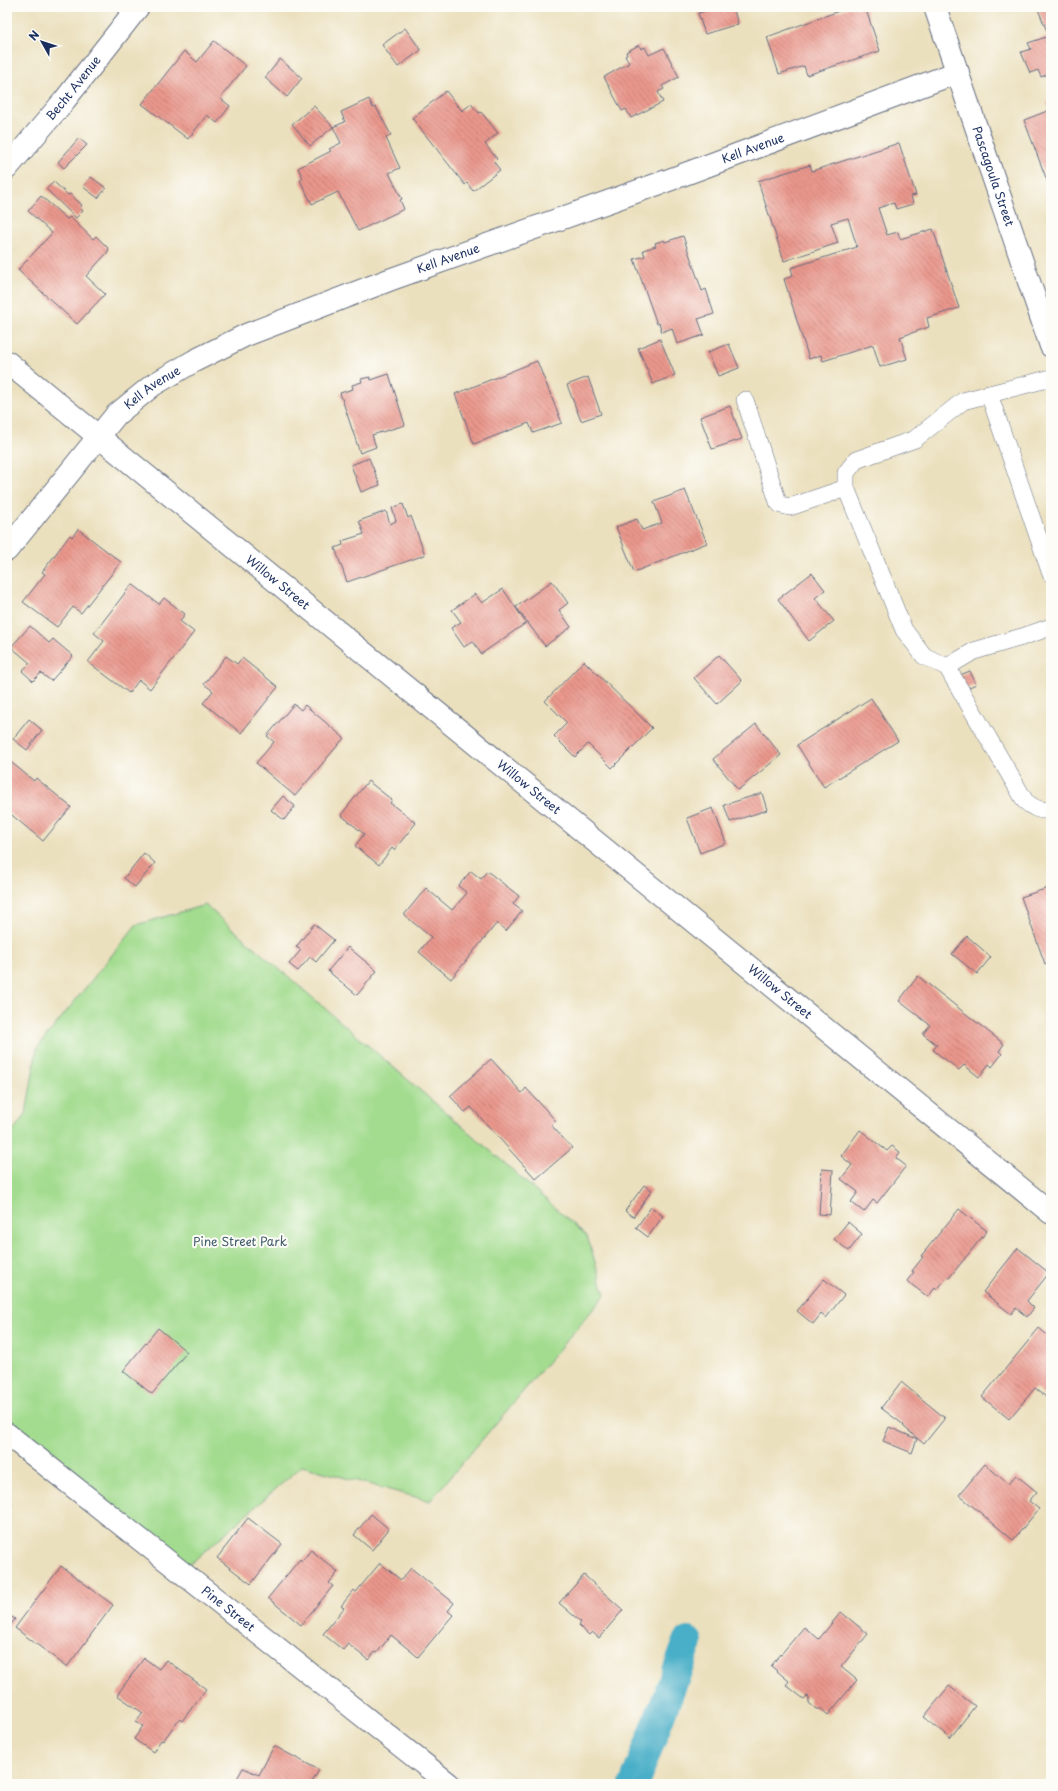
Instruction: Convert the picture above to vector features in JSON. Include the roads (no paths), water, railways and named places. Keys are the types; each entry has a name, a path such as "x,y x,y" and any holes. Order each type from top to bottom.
{"street":[{"name":"Becht Avenue","path":"7,168 64,101 138,7"},
{"name":"Pascagoula Street","path":"935,7 1051,346"},
{"name":"Kell Avenue","path":"7,550 99,438 116,415 153,385 194,361 246,335 390,280 669,180 958,72"},
{"name":"Willow Street","path":"7,362 1051,1213"},
{"name":"Pine Street","path":"7,1434 449,1784"}],"lane":[{"path":"1051,378 963,401 915,439 856,460 846,473 846,488 904,630 924,656 948,667 1025,801 1035,808 1051,809"},
{"path":"989,394 1051,574"},
{"path":"745,400 778,502 781,505 790,507 846,488"},
{"path":"948,667 974,651 1022,637 1051,626"}],"waterway":[{"path":"634,1784 688,1642"}],"park label":[{"name":"Pine Street Park","path":"240,1242"}]}
